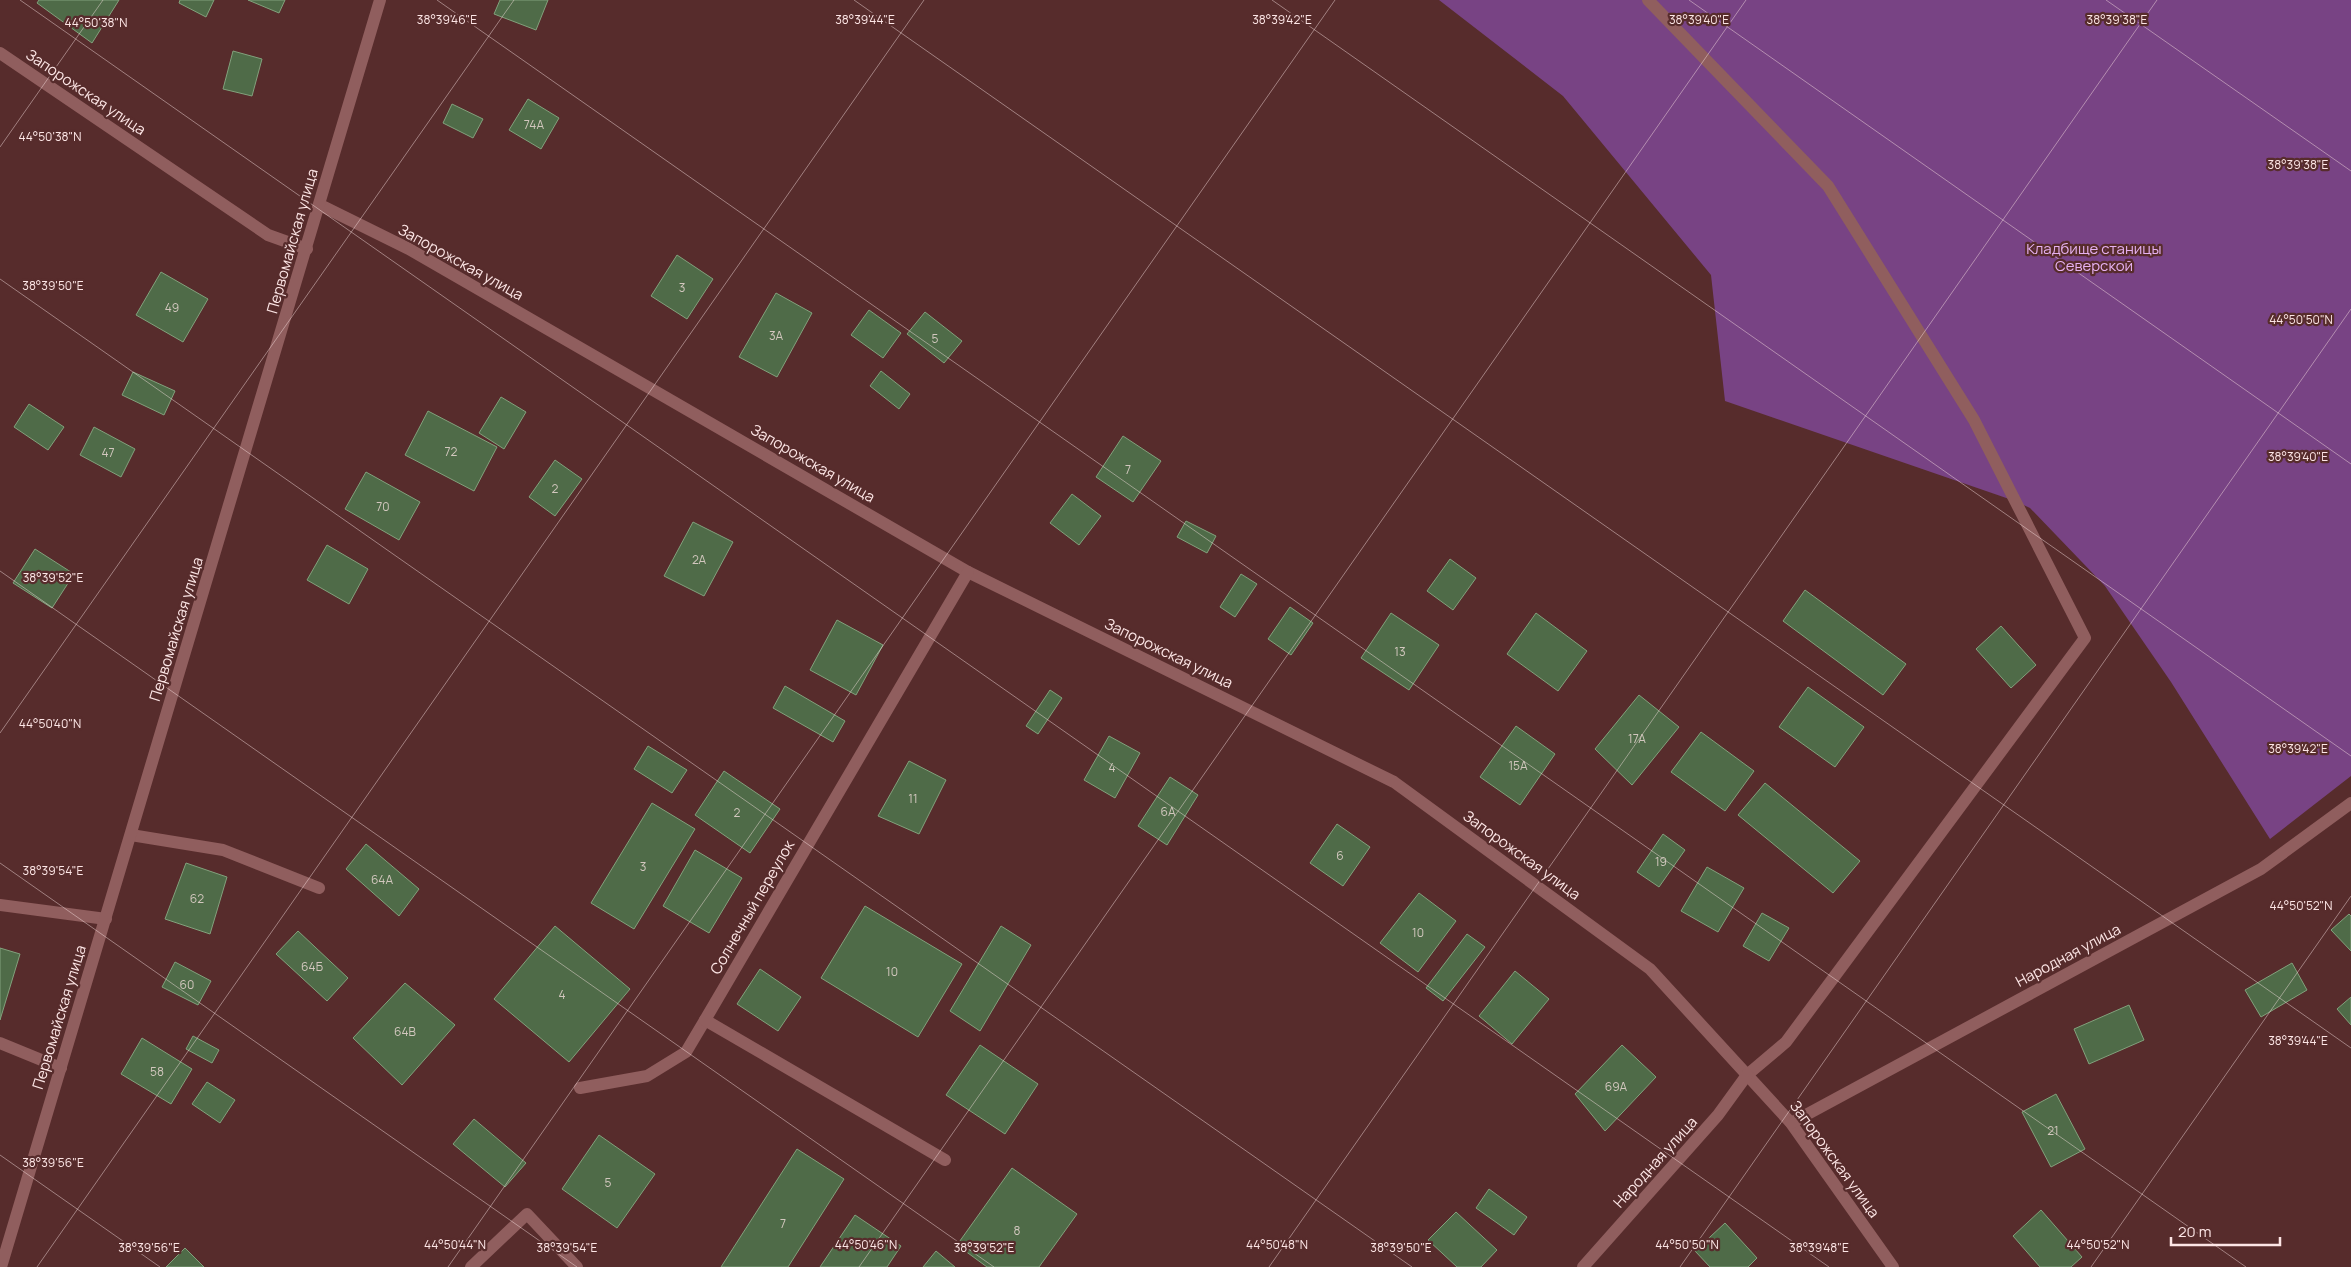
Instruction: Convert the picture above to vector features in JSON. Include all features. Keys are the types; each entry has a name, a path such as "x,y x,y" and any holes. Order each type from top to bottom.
{"street":[{"name":"Первомайская улица","path":"1,1267 380,0"},
{"name":"Народная улица","path":"1583,1267 1718,1115 1747,1075 1786,1042 2086,638 1974,420 1828,186 1648,0"},
{"name":"Запорожская улица","path":"0,53 268,234 307,249"},
{"name":"Запорожская улица","path":"320,205 409,249 968,572 1394,782 1650,969 1792,1123 1893,1267"},
{"name":"Солнечный переулок","path":"580,1088 647,1076 686,1052 968,572"},
{"name":"Народная улица","path":"1792,1123 2261,869 2351,803"},
{"path":"131,835 223,850 319,888"},
{"path":"0,905 106,919"},
{"path":"705,1020 945,1160"},
{"path":"0,1043 62,1068"},
{"path":"471,1267 526,1214 577,1267"}],"green space":[{"name":"Кладбище станицы Северской","path":"1439,0 2351,0 2351,776 2270,839 2171,682 2105,586 2030,508 2015,501 1725,401 1711,275 1563,96"}],"building":[{"path":"39,0 119,0 92,43 37,3"},
{"path":"180,0 214,0 206,17 179,3"},
{"path":"248,0 285,0 279,13"},
{"path":"500,0 548,0 536,30 494,14"},
{"path":"233,51 262,59 252,96 223,89"},
{"path":"528,99 559,118 541,149 509,130"},
{"path":"452,104 483,119 473,138 443,123"},
{"path":"677,255 713,279 687,319 651,296"},
{"path":"161,272 208,299 183,342 136,315"},
{"path":"776,293 812,313 777,377 739,357"},
{"path":"869,310 901,333 883,358 851,335"},
{"path":"925,312 962,341 944,363 907,334"},
{"path":"881,371 910,394 899,409 870,386"},
{"path":"133,372 175,391 164,415 122,395"},
{"path":"501,397 526,412 504,449 479,433"},
{"path":"29,404 64,427 48,450 14,427"},
{"path":"428,411 497,447 474,491 405,455"},
{"path":"94,427 135,449 121,477 80,455"},
{"path":"1123,436 1161,461 1133,502 1096,477"},
{"path":"555,460 582,479 555,516 529,497"},
{"path":"366,472 420,502 399,540 345,509"},
{"path":"1072,494 1101,516 1079,545 1050,523"},
{"path":"1186,521 1216,536 1207,553 1177,537"},
{"path":"693,522 733,542 704,596 664,576"},
{"path":"327,545 368,569 349,604 307,580"},
{"path":"35,549 74,574 52,608 13,583"},
{"path":"1450,559 1476,578 1453,610 1427,591"},
{"path":"1241,574 1257,584 1235,617 1220,607"},
{"path":"1805,590 1906,664 1883,695 1783,621"},
{"path":"1290,607 1313,623 1291,655 1268,639"},
{"path":"1391,613 1439,645 1409,690 1361,658"},
{"path":"1536,613 1587,651 1558,691 1507,654"},
{"path":"837,620 883,645 856,695 810,670"},
{"path":"2001,626 2036,665 2011,688 1976,649"},
{"path":"785,686 845,721 833,742 773,708"},
{"path":"1808,687 1864,727 1835,767 1779,727"},
{"path":"1050,690 1062,698 1038,734 1026,726"},
{"path":"1639,695 1679,727 1632,785 1595,749"},
{"path":"1516,726 1555,754 1520,805 1480,777"},
{"path":"1701,732 1754,771 1725,811 1671,772"},
{"path":"1109,736 1140,753 1115,798 1084,780"},
{"path":"648,746 687,770 672,793 634,769"},
{"path":"909,761 946,780 919,834 878,816"},
{"path":"724,771 780,809 750,853 695,815"},
{"path":"1170,777 1198,795 1167,845 1138,826"},
{"path":"1765,783 1860,861 1833,893 1738,815"},
{"path":"652,803 695,829 634,929 591,903"},
{"path":"1337,824 1370,847 1343,886 1310,863"},
{"path":"1663,834 1685,850 1659,887 1637,872"},
{"path":"366,844 419,889 399,916 346,869"},
{"path":"695,850 742,878 709,933 663,906"},
{"path":"186,863 227,877 210,934 165,919"},
{"path":"1707,867 1744,888 1718,932 1681,911"},
{"path":"1419,893 1456,921 1418,972 1380,943"},
{"path":"865,906 962,964 918,1037 821,978"},
{"path":"1762,913 1789,928 1769,961 1743,946"},
{"path":"2349,914 2351,916 2351,951 2331,930"},
{"path":"555,926 630,989 569,1062 494,999"},
{"path":"1001,926 1031,945 980,1031 950,1011"},
{"path":"298,931 348,978 327,1001 276,954"},
{"path":"1467,934 1485,947 1443,1001 1426,988"},
{"path":"0,948 20,954 0,1020"},
{"path":"175,962 211,981 198,1005 162,987"},
{"path":"2292,963 2307,990 2261,1017 2245,990"},
{"path":"760,969 801,997 778,1031 737,1004"},
{"path":"1515,971 1549,999 1512,1044 1479,1016"},
{"path":"405,983 455,1025 402,1085 353,1038"},
{"path":"2351,997 2351,1025 2337,1009"},
{"path":"2129,1005 2144,1040 2089,1064 2074,1029"},
{"path":"193,1036 219,1050 212,1063 186,1049"},
{"path":"142,1038 192,1069 171,1104 121,1074"},
{"path":"980,1045 1038,1084 1005,1134 946,1095"},
{"path":"1622,1045 1656,1077 1605,1131 1575,1094"},
{"path":"207,1082 235,1100 220,1123 192,1104"},
{"path":"2056,1094 2085,1149 2051,1167 2022,1112"},
{"path":"474,1119 526,1163 505,1187 453,1144"},
{"path":"599,1135 655,1174 617,1228 562,1189"},
{"path":"797,1149 844,1179 788,1267 721,1267"},
{"path":"1012,1168 1077,1214 1039,1267 987,1267 957,1245"},
{"path":"1489,1189 1527,1217 1514,1235 1476,1208"},
{"path":"2041,1210 2082,1257 2071,1267 2040,1267 2013,1236"},
{"path":"1456,1212 1497,1250 1481,1267 1457,1267 1428,1240"},
{"path":"855,1215 901,1246 887,1267 820,1267"},
{"path":"1725,1223 1757,1258 1748,1267 1710,1267 1695,1251"},
{"path":"185,1248 204,1267 166,1267"},
{"path":"936,1251 955,1267 923,1267"}]}
